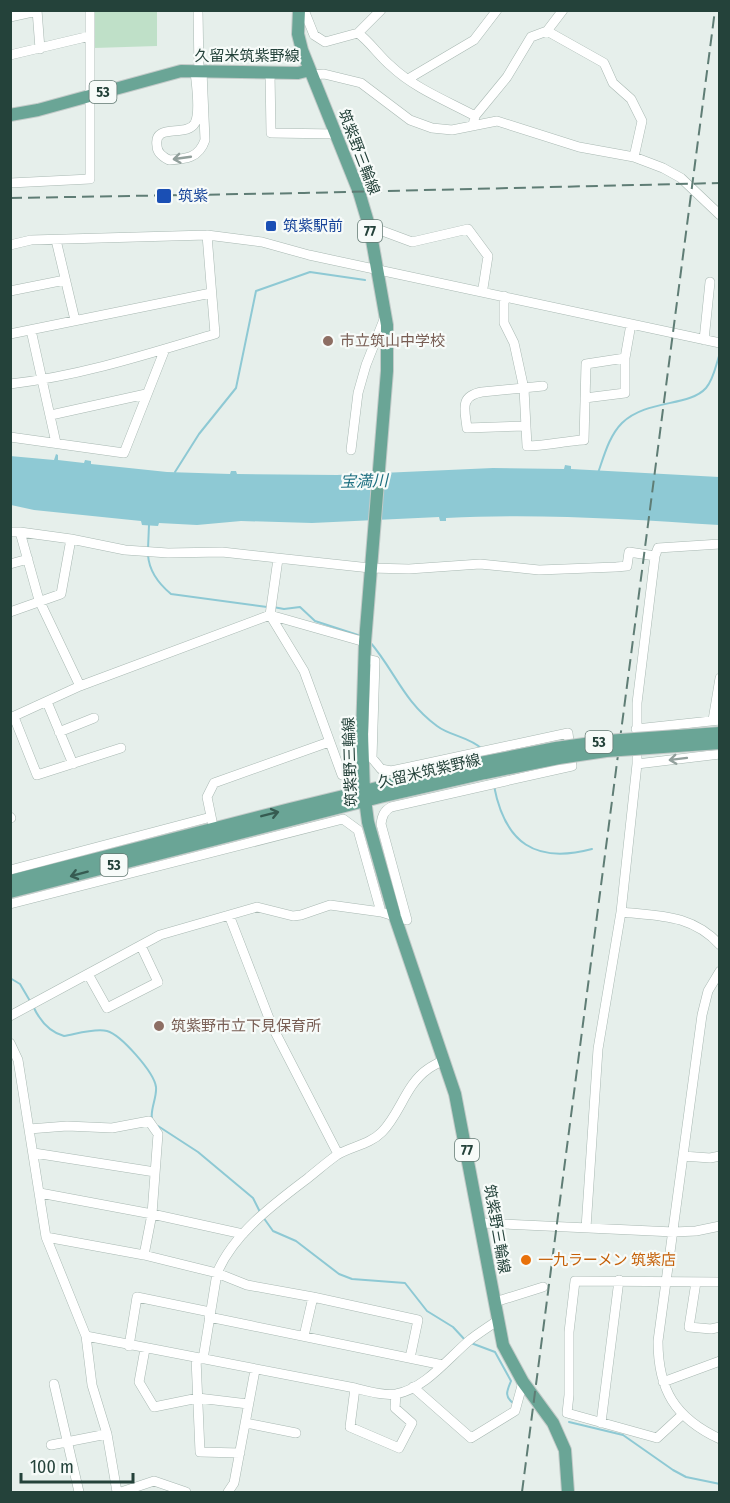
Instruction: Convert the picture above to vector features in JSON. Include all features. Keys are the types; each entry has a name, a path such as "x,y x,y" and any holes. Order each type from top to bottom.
{"main road":[{"name":"筑紫野三輪線","path":"299,10 298,34 311,73 359,192 369,226 386,316 387,371 365,642 362,734 364,797 368,822 395,917 455,1094 503,1345 523,1382 553,1423 565,1450 568,1492"},
{"name":"久留米筑紫野線","path":"10,115 181,72 311,73"},
{"name":"久留米筑紫野線","path":"10,881 214,828 364,797 556,748 606,741 720,733"},
{"name":"久留米筑紫野線","path":"483,768 606,751 720,743"},
{"name":"久留米筑紫野線","path":"10,892 214,828"}],"street":[{"path":"10,183 90,179 90,10"},
{"path":"198,10 199,71 196,122 188,129 165,132 157,140 159,152 169,159 191,158 203,146 205,140 199,71"},
{"path":"304,10 314,35 325,42 358,33 381,10"},
{"path":"408,79 474,39 497,10"},
{"path":"474,120 507,76 531,37 547,31 563,10"},
{"path":"10,17 37,11 39,49"},
{"path":"547,31 604,63 613,83 631,99 642,122 634,157"},
{"path":"358,33 374,45 390,65 408,79 474,120"},
{"path":"10,56 90,36"},
{"path":"270,73 272,133 337,134"},
{"path":"311,73 361,83 410,120 432,128 452,130 474,120 497,121 579,147 634,157 681,178 720,215"},
{"path":"369,226 412,242 468,229 488,256 483,288"},
{"path":"10,384 44,380 215,334 207,235"},
{"path":"10,244 31,240 207,235 262,242 720,343"},
{"path":"57,240 75,320"},
{"path":"10,291 66,280"},
{"path":"704,340 710,282"},
{"path":"10,334 211,293"},
{"path":"504,296 504,323 514,343 524,389 527,446 550,446 563,441 584,440 586,364 625,358"},
{"path":"351,450 358,393 366,365 386,316"},
{"path":"585,398 625,393 625,358 631,324"},
{"path":"31,330 44,380 56,443"},
{"path":"10,437 124,453 165,349"},
{"path":"525,426 467,428 464,404 466,399 474,393 543,386"},
{"path":"51,415 146,394"},
{"path":"16,532 71,539 124,550 222,552 370,568 409,569 480,564 539,570 616,567 627,566 629,552 655,556"},
{"path":"16,532 28,559 39,600 80,686"},
{"path":"10,612 61,594 71,539"},
{"path":"586,1228 598,1048 621,912 637,764 636,703 655,556 658,548 720,544"},
{"path":"10,564 28,559"},
{"path":"278,559 270,615 304,671 342,775"},
{"path":"121,748 37,775 12,717 80,686 270,615 365,642"},
{"path":"10,1016 160,935 257,907 274,913 301,915 330,905 381,912 407,920 381,824 386,810 572,766 568,733 391,771 381,769 372,758 375,661 365,658"},
{"path":"636,729 716,720 720,678"},
{"path":"47,702 73,764"},
{"path":"59,732 94,718"},
{"path":"10,870 214,828 207,797 214,783 329,742"},
{"path":"637,764 720,754"},
{"path":"10,904 343,819 358,830 381,912"},
{"path":"621,912 683,920 705,931 720,945"},
{"path":"229,915 272,1026 338,1154"},
{"path":"88,974 107,1008 158,982 141,946"},
{"path":"720,971 708,991 702,1015 658,1341 658,1361 663,1382 682,1415 720,1439"},
{"path":"10,1043 18,1060 46,1237 86,1336 92,1385 107,1434 119,1492 154,1482 170,1490 186,1492"},
{"path":"240,1453 200,1452 198,1398 200,1359 220,1264 243,1234 270,1207 338,1154 362,1146 381,1133 407,1093 426,1070 444,1060"},
{"path":"29,1129 67,1126 112,1128 149,1121 158,1134 152,1214 144,1255"},
{"path":"34,1153 155,1172"},
{"path":"683,1156 710,1158 720,1156"},
{"path":"40,1193 243,1234"},
{"path":"481,1223 674,1232 696,1231 720,1226"},
{"path":"46,1237 144,1255 217,1273 247,1285 418,1320 410,1358"},
{"path":"601,1423 619,1280"},
{"path":"553,1423 567,1413 570,1395 569,1332 575,1281 720,1282"},
{"path":"696,1282 689,1327 711,1329 720,1327"},
{"path":"495,1302 543,1287"},
{"path":"129,1346 137,1297 304,1336 443,1365"},
{"path":"304,1336 313,1297"},
{"path":"86,1336 255,1370 378,1393 396,1394 413,1387 497,1321"},
{"path":"145,1349 139,1382 154,1407 198,1398 248,1404"},
{"path":"663,1382 720,1361"},
{"path":"228,1492 234,1483 255,1370"},
{"path":"413,1387 471,1438 515,1411 523,1382"},
{"path":"54,1384 79,1492"},
{"path":"355,1388 350,1427 399,1448 412,1423 395,1408 396,1394"},
{"path":"567,1413 657,1438 682,1415"},
{"path":"246,1423 296,1433"},
{"path":"51,1445 107,1434"}],"green space":[{"path":"94,11 157,11 157,46 94,48"}],"water":[{"name":"宝満川","path":"56,454 58,460 84,463 85,460 91,461 91,464 167,472 230,474 231,471 236,471 237,474 337,475 493,468 564,469 565,465 571,466 571,469 719,477 719,525 514,516 446,518 446,521 440,521 439,517 312,523 241,521 197,525 159,523 158,526 142,525 141,521 34,510 11,505 10,456 54,460"}],"waterway":[{"path":"175,472 199,434 236,388 256,291 310,272 365,280"},
{"path":"598,473 610,440 622,423 643,410 699,394 711,380 720,353"},
{"path":"148,549 149,525"},
{"path":"148,555 155,576 171,594 267,607"},
{"path":"273,607 284,609 300,607 315,621 361,636"},
{"path":"370,642 407,696 425,716 442,729 482,749"},
{"path":"494,786 506,822 515,835 526,844 539,851 554,854 592,849"},
{"path":"10,978 20,984 30,1001"},
{"path":"33,1006 45,1024 64,1036 102,1030 120,1039 154,1080 156,1091 152,1119"},
{"path":"158,1126 198,1152 253,1198 260,1212"},
{"path":"263,1217 273,1231 296,1241 339,1274 352,1279 405,1283 427,1311 453,1327 466,1341"},
{"path":"471,1343 495,1352 511,1381 507,1393 513,1403"},
{"path":"569,1422 623,1435 686,1477 720,1484"}],"railway":[{"path":"522,1492 715,10"},
{"path":"10,198 720,183"}],"place":[{"name":"筑紫","path":"164,196"},
{"name":"筑紫駅前","path":"271,226"},
{"name":"市立筑山中学校","path":"328,341"},
{"name":"筑紫野市立下見保育所","path":"159,1026"},
{"name":"一九ラーメン 筑紫店","path":"526,1260"}]}
